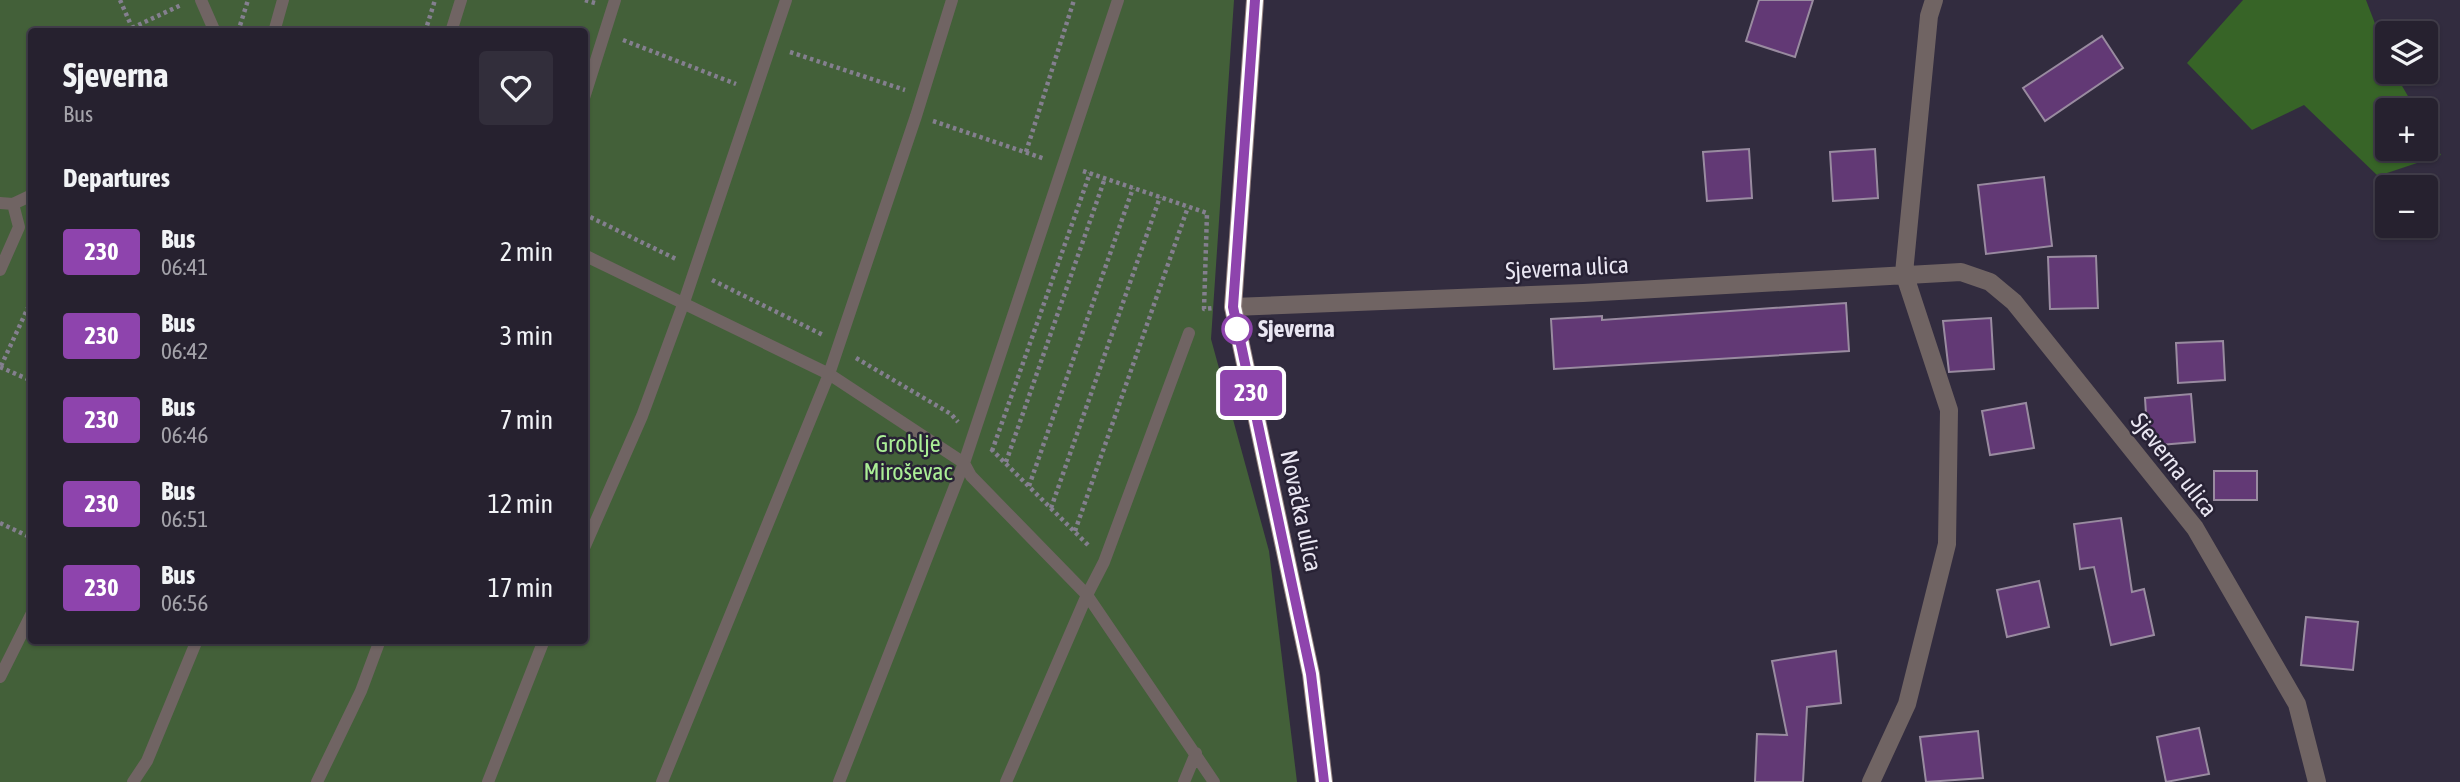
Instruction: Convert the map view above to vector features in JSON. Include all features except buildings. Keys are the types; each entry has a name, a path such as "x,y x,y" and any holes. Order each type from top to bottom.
{"street":[{"name":"Novačka ulica","path":"1255,0 1233,307 1311,674 1324,782"},
{"path":"1871,782 1907,704 1947,544 1949,410 1904,274 1929,16 1934,0"},
{"name":"Sjeverna ulica","path":"1233,307 1583,293 1961,272 1990,282 2014,302 2195,528 2297,704 2317,782"}],"lane":[{"path":"275,28 283,0"},
{"path":"452,28 461,0"},
{"path":"588,86 615,0"},
{"path":"588,539 642,416 684,302 786,0"},
{"path":"662,782 828,374 952,0"},
{"path":"839,782 964,463 1118,0"},
{"path":"195,1 212,28"},
{"path":"0,270 19,227 6,203 28,196"},
{"path":"588,257 828,374 964,463 971,476 1087,595 1214,782"},
{"path":"1006,782 1087,595 1104,562 1189,333"},
{"path":"0,677 28,621"},
{"path":"133,782 147,761 195,644"},
{"path":"317,782 361,691 379,644"},
{"path":"488,782 542,644"},
{"path":"1184,782 1196,753"}],"path":[{"path":"120,0 132,28"},
{"path":"240,28 248,0"},
{"path":"426,28 435,0"},
{"path":"1026,152 1074,0"},
{"path":"137,28 195,1"},
{"path":"605,33 756,92"},
{"path":"771,46 922,96"},
{"path":"971,476 994,450 1090,173"},
{"path":"1006,462 1105,178"},
{"path":"1029,486 1133,188"},
{"path":"1051,508 1160,197"},
{"path":"1074,531 1188,207"},
{"path":"1207,213 1204,309 1233,307"},
{"path":"28,307 0,366 28,379"},
{"path":"0,523 28,536"}],"green space":[{"name":"Groblje Miroševac","path":"0,0 1234,0 1211,339 1269,551 1297,782 0,782"},
{"path":"2243,0 2366,0 2375,24 2375,84 2401,84 2409,98 2375,98 2375,161 2423,161 2377,175 2304,105 2252,130 2187,63"}],"bus line":[{"name":"230","path":"1255,0 1233,307 1311,674 1324,782"}],"place":[{"name":"Sjeverna","path":"1237,329"}]}
